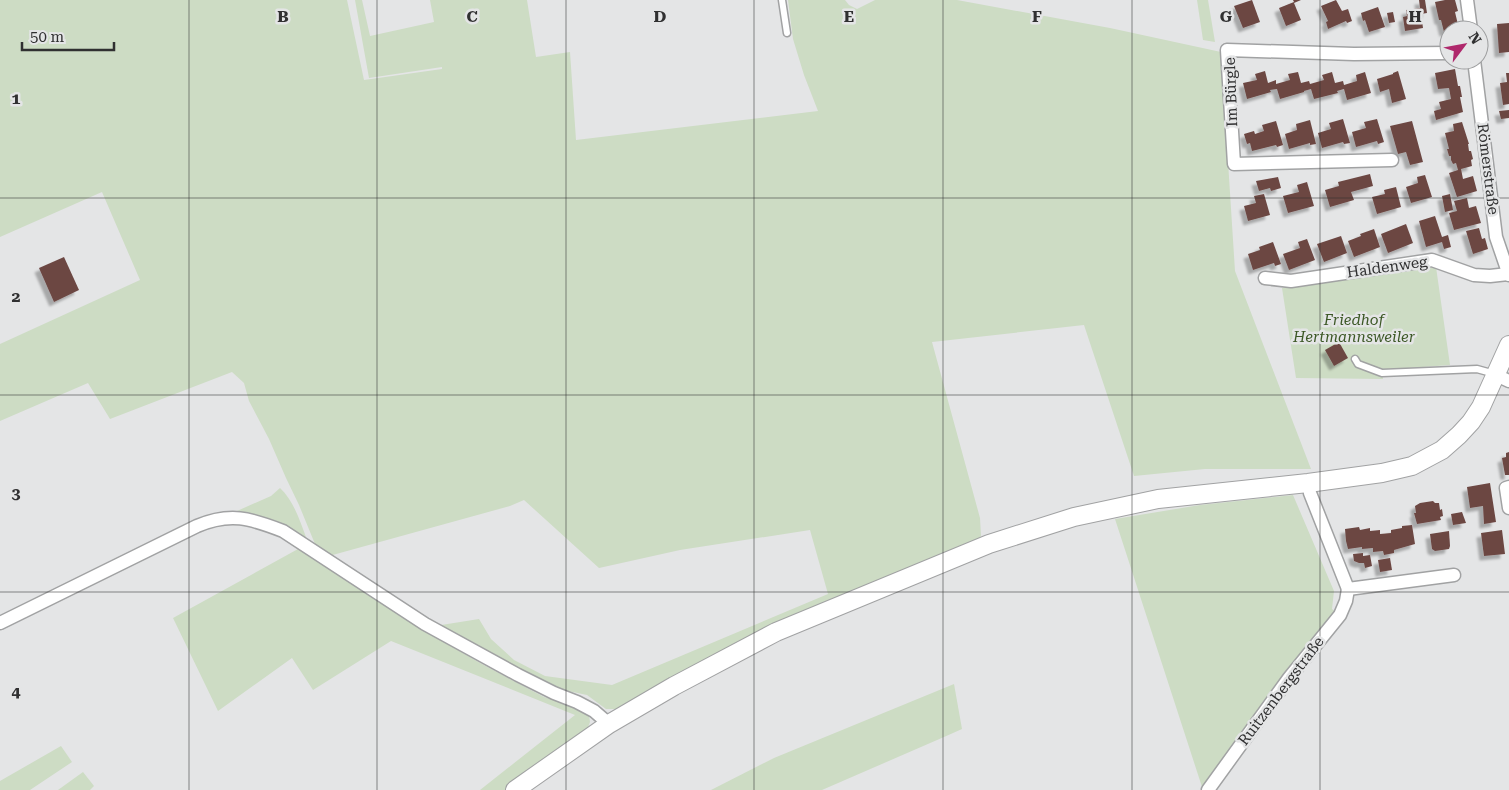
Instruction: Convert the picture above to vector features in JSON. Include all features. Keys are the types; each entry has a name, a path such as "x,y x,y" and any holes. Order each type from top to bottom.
{"street":[{"path":"1467,0 1470,20"},
{"name":"Im Bürgle","path":"1392,160 1234,164 1227,50 1363,54 1439,53"},
{"name":"Römerstraße","path":"1475,70 1496,237 1508,275"},
{"name":"Haldenweg","path":"1265,278 1291,281 1432,260 1474,275 1508,275"},
{"path":"515,790 609,724 674,686 776,632 989,544 1074,517 1126,506 1176,497 1382,473 1412,466 1442,450 1471,422 1502,378 1509,345"},
{"path":"1308,483 1310,493 1348,590 1454,575"},
{"path":"1509,487 1506,488 1509,508"},
{"path":"0,623 196,526 212,520 243,518 283,531 425,624 518,675 594,711 609,724"},
{"name":"Ruitzenbergstraße","path":"1208,790 1289,678 1340,615 1348,590"}],"lane":[{"path":"782,0 787,33"},
{"path":"1355,359 1358,364 1382,373 1477,369 1502,378"}],"green space":[{"path":"0,0 347,0 364,80 442,69 442,67 369,78 355,0 362,0 370,36 434,22 430,0 527,0 536,57 570,52 576,140 818,111 793,39 788,0 845,0 849,5 857,9 875,0 957,0 1110,28 1221,52 1235,271 1311,469 1205,469 1134,476 1084,325 932,342 980,518 981,536 967,548 619,709 606,709 587,695 549,687 435,626 479,619 491,639 514,660 545,676 612,685 828,594 810,530 680,550 599,568 524,500 510,506 329,556 315,544 269,439 249,401 244,383 232,372 110,419 88,383 0,421 0,344 140,280 102,192 0,237"},
{"path":"1197,0 1208,0 1215,42 1203,40"},
{"name":"Friedhof Hertmannsweiler","path":"1436,267 1450,365 1382,370 1383,379 1296,378 1282,288"},
{"path":"280,488 293,505 307,540 269,519 237,511 271,496"},
{"path":"1293,495 1334,591 1332,609 1340,615 1203,790 1115,519 1200,505"},
{"path":"298,549 418,627 480,663 544,697 581,709 589,715 590,722 587,730 507,790 480,790 575,715 391,641 313,690 292,658 218,711 173,618"},
{"path":"954,684 962,729 944,737 822,790 711,790 774,758"},
{"path":"61,746 72,762 30,790 0,790 0,781"},
{"path":"83,772 94,786 90,790 58,790"}],"building":[{"path":"1252,0 1260,22 1243,28 1234,6"},
{"path":"1293,0 1301,0 1294,3 1301,20 1286,26 1279,8 1294,2"},
{"path":"1336,0 1342,11 1348,9 1352,21 1347,23 1346,21 1328,29 1326,22 1328,21 1321,6"},
{"path":"1419,0 1425,0 1427,13 1421,14 1423,28 1405,31 1403,17 1407,16 1406,10 1420,8"},
{"path":"1455,0 1458,11 1455,12 1457,20 1439,20 1435,2"},
{"path":"1378,7 1385,27 1369,32 1361,13"},
{"path":"1393,12 1395,22 1389,23 1387,13"},
{"path":"1509,23 1509,52 1499,53 1497,24"},
{"path":"1455,70 1458,86 1460,86 1463,112 1436,120 1434,111 1441,109 1439,102 1451,99 1449,88 1438,89 1435,73"},
{"path":"1265,71 1268,83 1276,80 1276,84 1290,80 1288,74 1298,72 1301,83 1309,81 1310,84 1324,80 1322,75 1332,72 1335,83 1343,81 1344,85 1357,81 1356,75 1365,72 1371,93 1347,100 1344,89 1337,91 1338,93 1314,99 1311,89 1280,99 1277,89 1247,99 1243,83 1257,80 1255,74"},
{"path":"1398,71 1406,99 1392,103 1389,89 1380,92 1377,79"},
{"path":"1506,73 1509,73 1509,104 1503,105 1500,83 1507,82"},
{"path":"1509,110 1509,118 1501,119 1499,111"},
{"path":"1343,119 1350,143 1344,144 1343,142 1322,148 1318,133 1331,129 1329,123"},
{"path":"1377,119 1384,142 1378,144 1377,141 1356,147 1352,132 1366,128 1364,122"},
{"path":"1310,120 1316,144 1310,145 1310,143 1289,149 1285,134 1297,130 1296,124"},
{"path":"1276,121 1283,145 1252,151 1250,143 1247,144 1244,134 1254,131 1255,134 1264,131 1262,125"},
{"path":"1412,121 1423,162 1410,165 1406,152 1398,154 1390,126"},
{"path":"1462,122 1469,144 1469,151 1471,151 1473,159 1471,160 1472,166 1461,169 1463,179 1473,176 1477,191 1457,197 1449,173 1458,170 1456,163 1453,164 1451,156 1449,156 1445,133 1454,131 1453,124"},
{"path":"1370,174 1373,186 1351,192 1354,200 1330,207 1325,190 1339,186 1338,182"},
{"path":"1425,175 1432,197 1411,203 1406,187 1418,183 1417,177"},
{"path":"1278,177 1281,188 1271,191 1270,188 1259,191 1256,181"},
{"path":"1307,182 1314,206 1288,213 1283,196 1299,192 1297,185"},
{"path":"1396,187 1401,207 1377,214 1372,197 1385,194 1384,190"},
{"path":"1264,194 1270,215 1248,221 1244,206 1256,203 1254,196"},
{"path":"1450,194 1453,210 1445,212 1442,196"},
{"path":"1467,198 1469,208 1476,206 1481,223 1454,230 1449,213 1457,211 1454,201"},
{"path":"1435,216 1442,237 1448,235 1451,247 1444,249 1442,242 1426,247 1419,221"},
{"path":"1406,224 1413,243 1388,253 1381,234"},
{"path":"1479,228 1482,239 1485,238 1488,249 1473,254 1466,231"},
{"path":"1374,229 1380,247 1354,257 1348,241"},
{"path":"1341,236 1347,253 1324,262 1317,244"},
{"path":"1307,239 1315,260 1289,270 1283,254 1300,248 1298,242"},
{"path":"1273,242 1281,264 1275,266 1274,263 1253,270 1248,254 1260,250 1259,247"},
{"path":"64,257 79,290 54,302 39,268"},
{"path":"1339,342 1348,358 1334,366 1325,350"},
{"path":"1509,452 1509,475 1505,475 1502,458 1506,457 1506,453"},
{"path":"1490,483 1496,522 1484,524 1483,506 1470,508 1467,487"},
{"path":"1433,501 1439,503 1440,510 1442,509 1443,516 1440,517 1441,520 1417,524 1414,513 1416,513 1415,506 1420,503"},
{"path":"1462,512 1466,523 1453,525 1451,514"},
{"path":"1412,525 1415,544 1394,550 1394,553 1384,555 1383,551 1373,552 1373,548 1362,549 1362,547 1348,549 1345,529 1359,527 1360,530 1370,528 1370,531 1380,530 1380,534 1391,533 1391,530"},
{"path":"1502,530 1505,554 1484,556 1481,533"},
{"path":"1449,531 1449,549 1435,551 1432,549 1430,534"},
{"path":"1363,553 1363,556 1370,555 1372,566 1365,568 1364,563 1354,561 1353,554"},
{"path":"1390,558 1392,570 1380,572 1378,560"}]}
